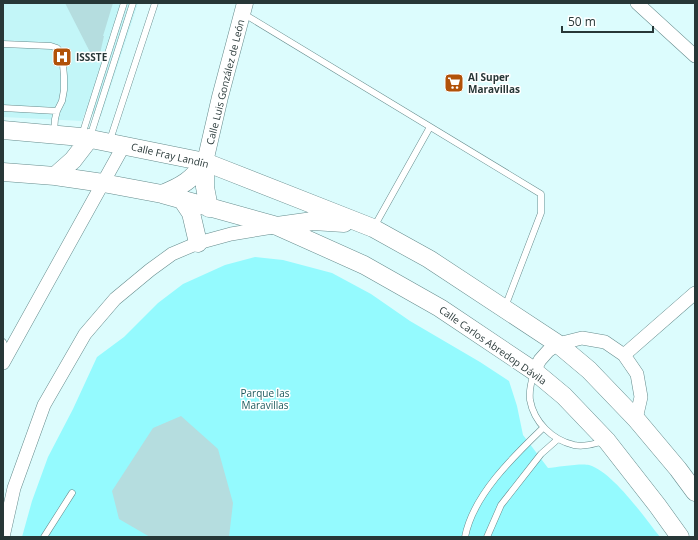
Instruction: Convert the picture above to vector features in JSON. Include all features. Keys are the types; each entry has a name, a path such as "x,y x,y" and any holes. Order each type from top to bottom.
{"main road":[{"name":"Calle Fray Landín","path":"3,130 85,138 205,162 374,228"},
{"path":"55,176 73,160 85,138"},
{"path":"162,194 178,188 188,181 196,175 205,162"},
{"path":"205,162 205,187 209,208"},
{"path":"3,172 55,176 162,194 277,226 313,221 336,222 374,228 429,259 558,344 589,370 636,419 678,469 695,492"},
{"path":"183,201 191,213 198,243"},
{"name":"Calle Carlos Abredop Dávila","path":"277,226 364,265 433,304 534,371 569,401 607,441 657,504 680,537"}],"street":[{"path":"637,3 695,56"},
{"name":"Calle Luis González de León","path":"205,162 243,8"},
{"path":"5,353 103,183 117,144"},
{"path":"3,537 14,488 44,405 85,334 115,300 150,270 172,254 198,243 231,234 277,226"},
{"path":"624,355 695,293"},
{"path":"534,371 548,350 558,344 582,338 605,342 624,355 637,374 641,397 636,419"}],"lane":[{"path":"85,138 124,3"},
{"path":"85,138 133,3"},
{"path":"117,144 155,3"},
{"path":"243,8 430,127 541,194 541,213 504,308"},
{"path":"3,44 46,45 57,48 62,54 64,90 62,101 57,111 54,134"},
{"path":"3,108 57,111"},
{"path":"374,228 430,127"},
{"path":"534,371 530,385 530,400 535,415 543,428 558,439 574,445 591,445 607,441"},
{"path":"466,534 479,502 511,460 543,428"},
{"path":"487,537 501,505 541,454 558,439"},
{"path":"44,537 72,493"}],"shaded area":[{"name":"ISSSTE","path":"3,3 138,3 101,116 85,112 82,121 3,117"}],"green space":[{"name":"Parque las Maravillas","path":"255,257 283,260 332,273 371,294 410,321 480,362 509,381 517,406 523,435 548,468 589,465 598,469 608,476 628,496 660,537 22,537 32,501 48,457 73,409 97,357 124,337 158,303 183,284 225,265"}],"building":[{"path":"65,3 113,3 103,36 99,58 97,59 92,56"},
{"path":"181,416 218,449 233,503 229,537 150,537 119,519 112,491 153,428"}],"place":[{"name":"ISSSTE","path":"62,57"},
{"name":"Al Super Maravillas","path":"454,83"}]}
